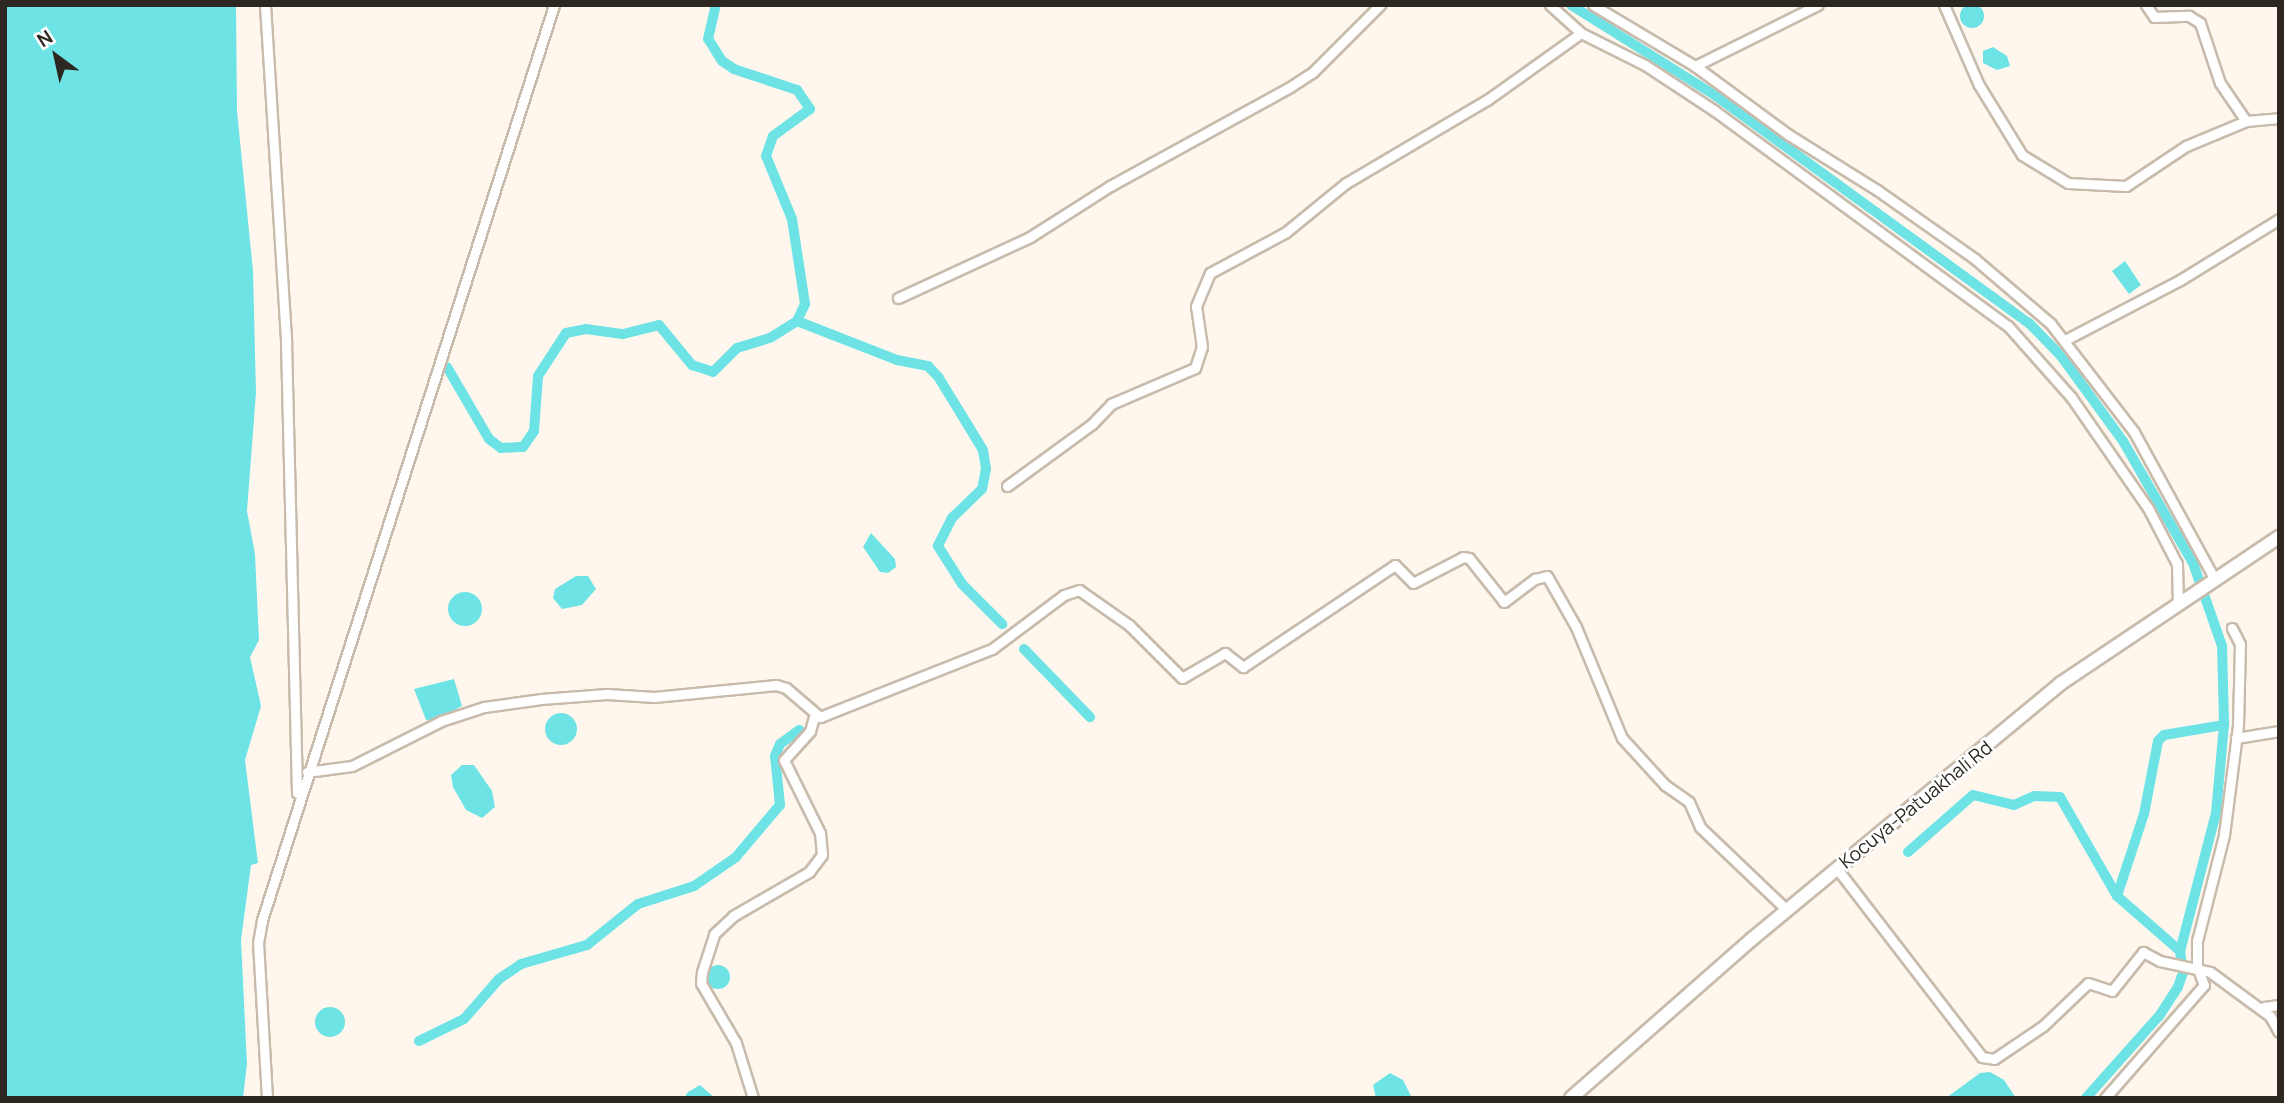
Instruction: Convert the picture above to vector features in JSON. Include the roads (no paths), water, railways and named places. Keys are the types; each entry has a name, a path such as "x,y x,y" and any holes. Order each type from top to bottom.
{"main road":[{"name":"Kocuya-Patuakhali Rd","path":"1571,1098 1787,910 2060,684 2279,537"}],"street":[{"path":"265,5 286,342 297,803"},
{"path":"267,1098 258,943 297,803 554,5"},
{"path":"898,298 1030,237 1122,179 1290,87 1313,72 1380,5"},
{"path":"1550,5 1581,33 1645,65 1715,111 2008,326 2071,397 2148,508 2176,564 2182,602"},
{"path":"1592,5 1695,66 1975,259 2067,339 2134,432 2212,582"},
{"path":"1695,66 1818,5"},
{"path":"1944,5 1979,85 2022,155 2068,183 2126,186 2186,146 2246,121 2278,117"},
{"path":"2146,5 2154,17 2189,16 2200,23 2220,83 2246,121"},
{"path":"1007,486 1092,424 1111,404 1195,368 1202,347 1196,306 1210,273 1286,232 1346,183 1487,100 1581,33"},
{"path":"2067,339 2180,280 2279,219"},
{"path":"814,717 917,682 992,649 1064,595 1079,590 1129,625 1182,678 1225,653 1243,667 1395,565 1413,583 1463,557 1469,558 1504,602 1535,579 1547,576 1576,627 1622,738 1665,785 1689,802 1700,827 1787,910"},
{"path":"2105,1098 2192,1003 2204,985 2192,965 2224,835 2236,738 2241,653 2232,628"},
{"path":"307,772 352,766 441,721 484,707 541,699 607,694 654,697 776,685 786,688 814,717"},
{"path":"752,1098 736,1043 701,983 703,964 714,934 733,916 809,872 822,855 820,833 784,760 810,731 814,717"},
{"path":"2236,738 2279,731"},
{"path":"1838,870 1987,1059 2043,1026 2088,983 2112,991 2143,952 2170,963 2192,965 2270,1016 2279,1032"},
{"path":"2264,1007 2279,1004"}],"water":[{"path":"1972,4 1983,11 1984,16 1977,27 1972,28 1961,21 1960,16 1967,5"},
{"path":"5,5 236,5 237,111 253,271 256,393 247,511 255,554 259,640 250,657 261,706 245,760 258,863 251,865 241,940 247,1064 243,1098 5,1098"},
{"path":"1993,47 2007,56 2010,66 1997,70 1983,63 1983,51"},
{"path":"2125,261 2141,285 2129,294 2112,271"},
{"path":"871,533 895,559 896,567 888,573 880,572 863,547"},
{"path":"576,576 588,576 596,589 582,605 562,609 553,598 555,589"},
{"path":"465,592 477,597 482,609 477,621 465,626 453,621 448,609 453,597"},
{"path":"454,679 462,706 435,721 426,720 414,689"},
{"path":"561,713 573,717 577,729 573,741 561,745 549,741 545,729 549,717"},
{"path":"462,765 474,765 492,791 495,807 482,818 466,810 453,787 451,775"},
{"path":"718,965 726,969 730,977 726,985 718,989 710,985 706,977 710,969"},
{"path":"330,1007 340,1012 345,1022 340,1032 330,1037 320,1032 315,1022 320,1012"},
{"path":"1990,1072 2004,1080 2016,1098 1946,1098 1980,1073"},
{"path":"1390,1073 1403,1080 1412,1098 1376,1098 1373,1085"},
{"path":"700,1085 715,1098 684,1098 688,1092"}],"waterway":[{"path":"447,367 489,439 501,448 523,447 534,431 538,376 566,333 586,329 623,334 659,325 692,365 713,372 737,348 770,338 797,321 805,304 792,219 766,156 773,136 810,109 797,90 734,69 722,61 708,39 716,5"},
{"path":"1571,5 1716,96 2029,323 2061,356 2123,441 2193,563 2222,646 2224,725 2216,813 2180,951 2183,973 2178,987 2159,1016 2086,1098"},
{"path":"797,321 897,360 928,366 939,378 983,450 986,469 982,489 952,518 938,546 962,584 1002,624"},
{"path":"1024,649 1090,717"},
{"path":"2117,896 2144,814 2158,741 2164,735 2224,725"},
{"path":"419,1041 464,1019 499,979 521,964 587,945 638,904 694,886 736,857 780,805 775,756 780,744 799,730"},
{"path":"1908,852 1973,795 2014,805 2034,796 2060,797 2117,896 2180,951"}]}
